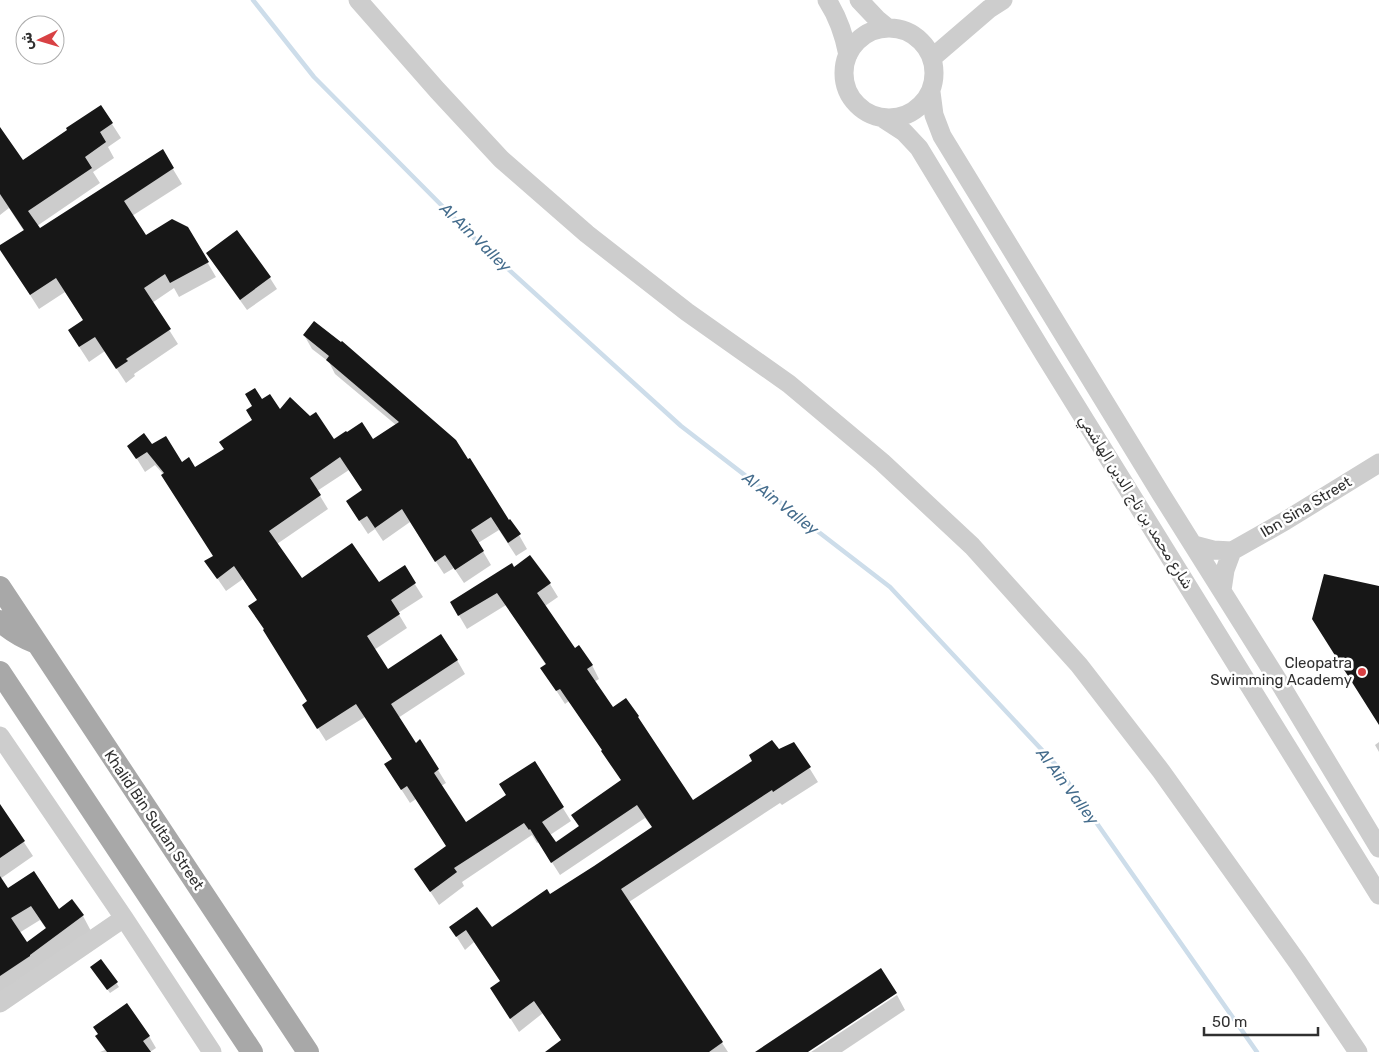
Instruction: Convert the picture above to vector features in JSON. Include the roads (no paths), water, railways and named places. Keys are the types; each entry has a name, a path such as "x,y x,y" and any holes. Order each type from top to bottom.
{"main road":[{"name":"Khalid Bin Sultan Street","path":"0,587 308,1052"},
{"path":"0,621 17,634 37,643"},
{"path":"0,672 252,1052"}],"street":[{"path":"358,0 501,159 587,234 687,312 789,384 882,462 972,546 1079,664 1161,771 1298,963 1358,1052"},
{"path":"827,0 840,26 848,55"},
{"path":"859,0 872,15 888,28"},
{"path":"932,58 989,9 1004,0"},
{"path":"888,28 900,29 920,40 932,58 935,70 931,92 925,102 907,116 896,119 884,119 864,112 850,96 845,86 844,76 844,65 848,55 860,38 873,31 888,28"},
{"name":"شارع محمد بن تاج الدين الهاشمي","path":"931,92 934,114 942,136 1379,848"},
{"name":"شارع محمد بن تاج الدين الهاشمي","path":"884,119 904,132 919,148 1044,354 1379,895"},
{"name":"Ibn Sina Street","path":"1232,551 1379,463"},
{"path":"1194,545 1213,550 1232,551 1224,570 1222,590"},
{"path":"0,736 124,918 212,1052"},
{"path":"0,1003 124,918"}],"waterway":[{"name":"Al Ain Valley","path":"253,0 314,77 475,239 681,426 890,587 1056,765 1257,1052"}],"place":[{"name":"Cleopatra Swimming Academy","path":"1362,672"}]}
